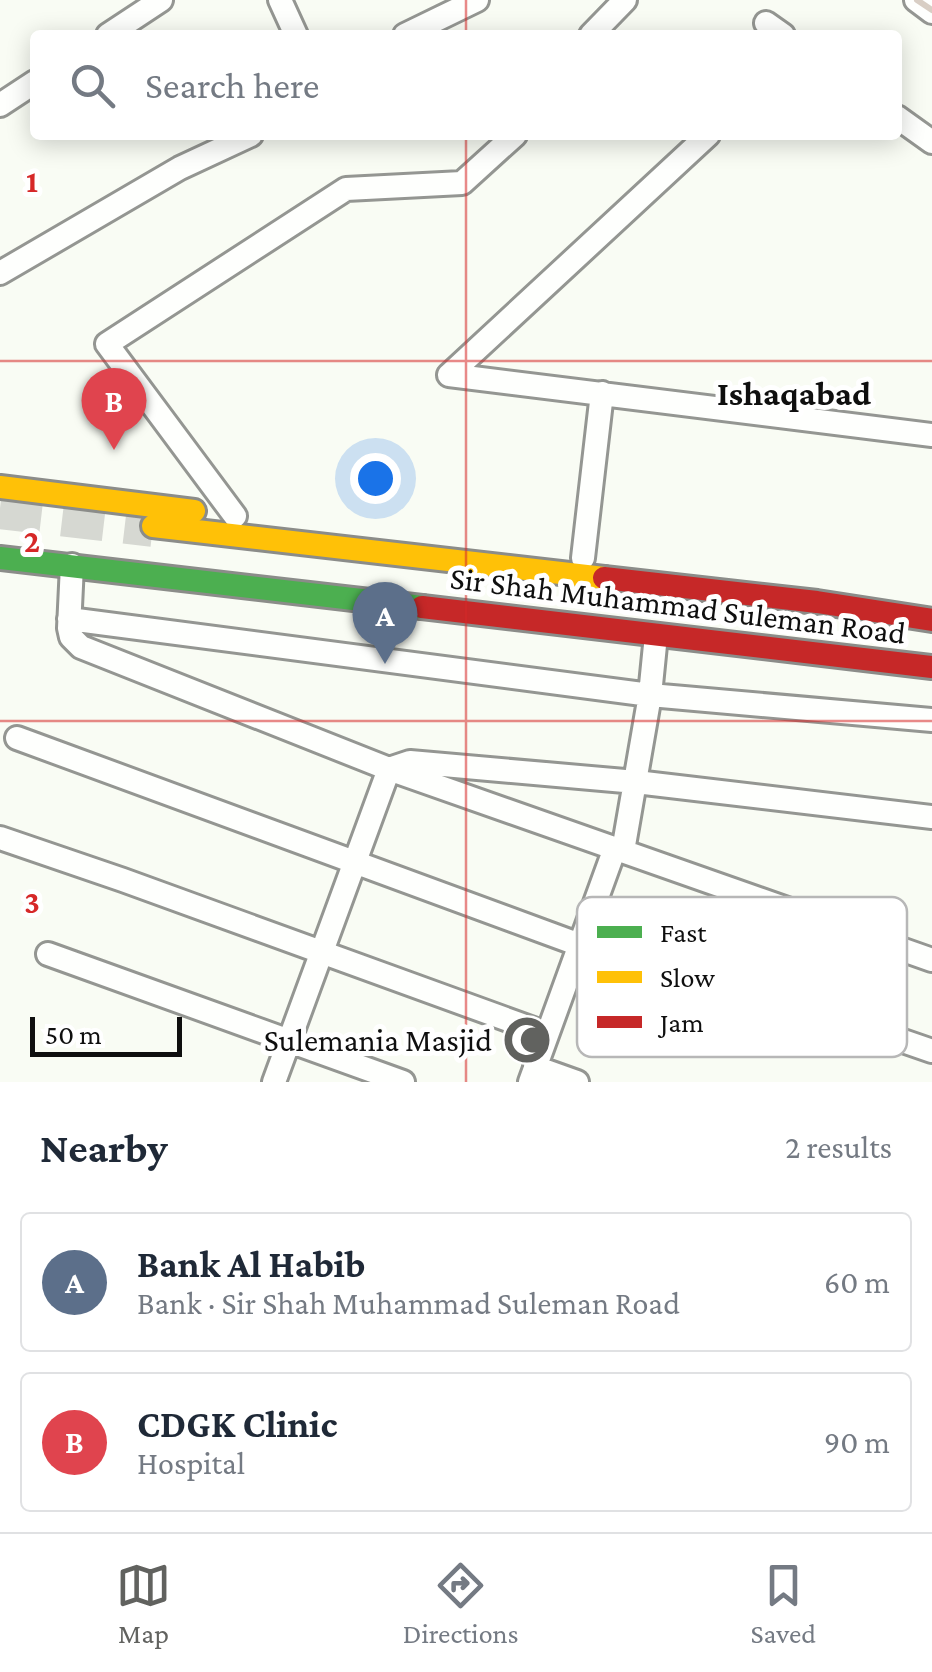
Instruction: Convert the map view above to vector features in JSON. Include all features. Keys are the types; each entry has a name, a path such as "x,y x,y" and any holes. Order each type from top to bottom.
{"main road":[{"path":"0,487 656,567 817,602"},
{"name":"Sir Shah Muhammad Suleman Road","path":"153,526 817,602 932,620"},
{"name":"Sir Shah Muhammad Suleman Road","path":"0,558 932,668"}],"street":[{"path":"116,30 162,0"},
{"path":"280,0 294,30"},
{"path":"415,30 477,0"},
{"path":"596,30 626,0"},
{"path":"916,0 932,12"},
{"path":"0,105 30,85"},
{"path":"902,121 932,142"},
{"path":"0,273 180,168 240,140"},
{"path":"235,516 108,344 346,189 462,183 509,140"},
{"path":"703,140 449,374 932,435"},
{"path":"583,558 602,394"},
{"path":"72,565 69,619 71,637 81,647 389,768 753,897"},
{"path":"69,619 650,695 932,720"},
{"path":"599,897 619,850 636,782 656,635"},
{"path":"16,738 355,862 577,936"},
{"path":"389,768 410,762 636,782 932,817"},
{"path":"274,1082 389,768"},
{"path":"0,838 547,1034"},
{"path":"907,951 932,960"},
{"path":"577,952 532,1075 577,1082"},
{"path":"48,954 403,1082"},
{"path":"907,1043 932,1051"}],"tunnel":[{"path":"0,508 153,526"}],"railway":[{"path":"917,0 932,10"}],"traffic: fast":[{"path":"0,558 422,607"}],"traffic: slow":[{"path":"0,487 194,511"},
{"path":"153,526 604,578"}],"traffic: jam":[{"path":"604,578 817,602 932,620"},
{"path":"422,607 932,667"}],"place":[{"name":"CDGK Clinic","path":"114,450"},
{"name":"Bank Al Habib","path":"385,664"},
{"name":"Sulemania Masjid","path":"527,1040"}],"district":[{"name":"Ishaqabad","path":"794,393"}]}
